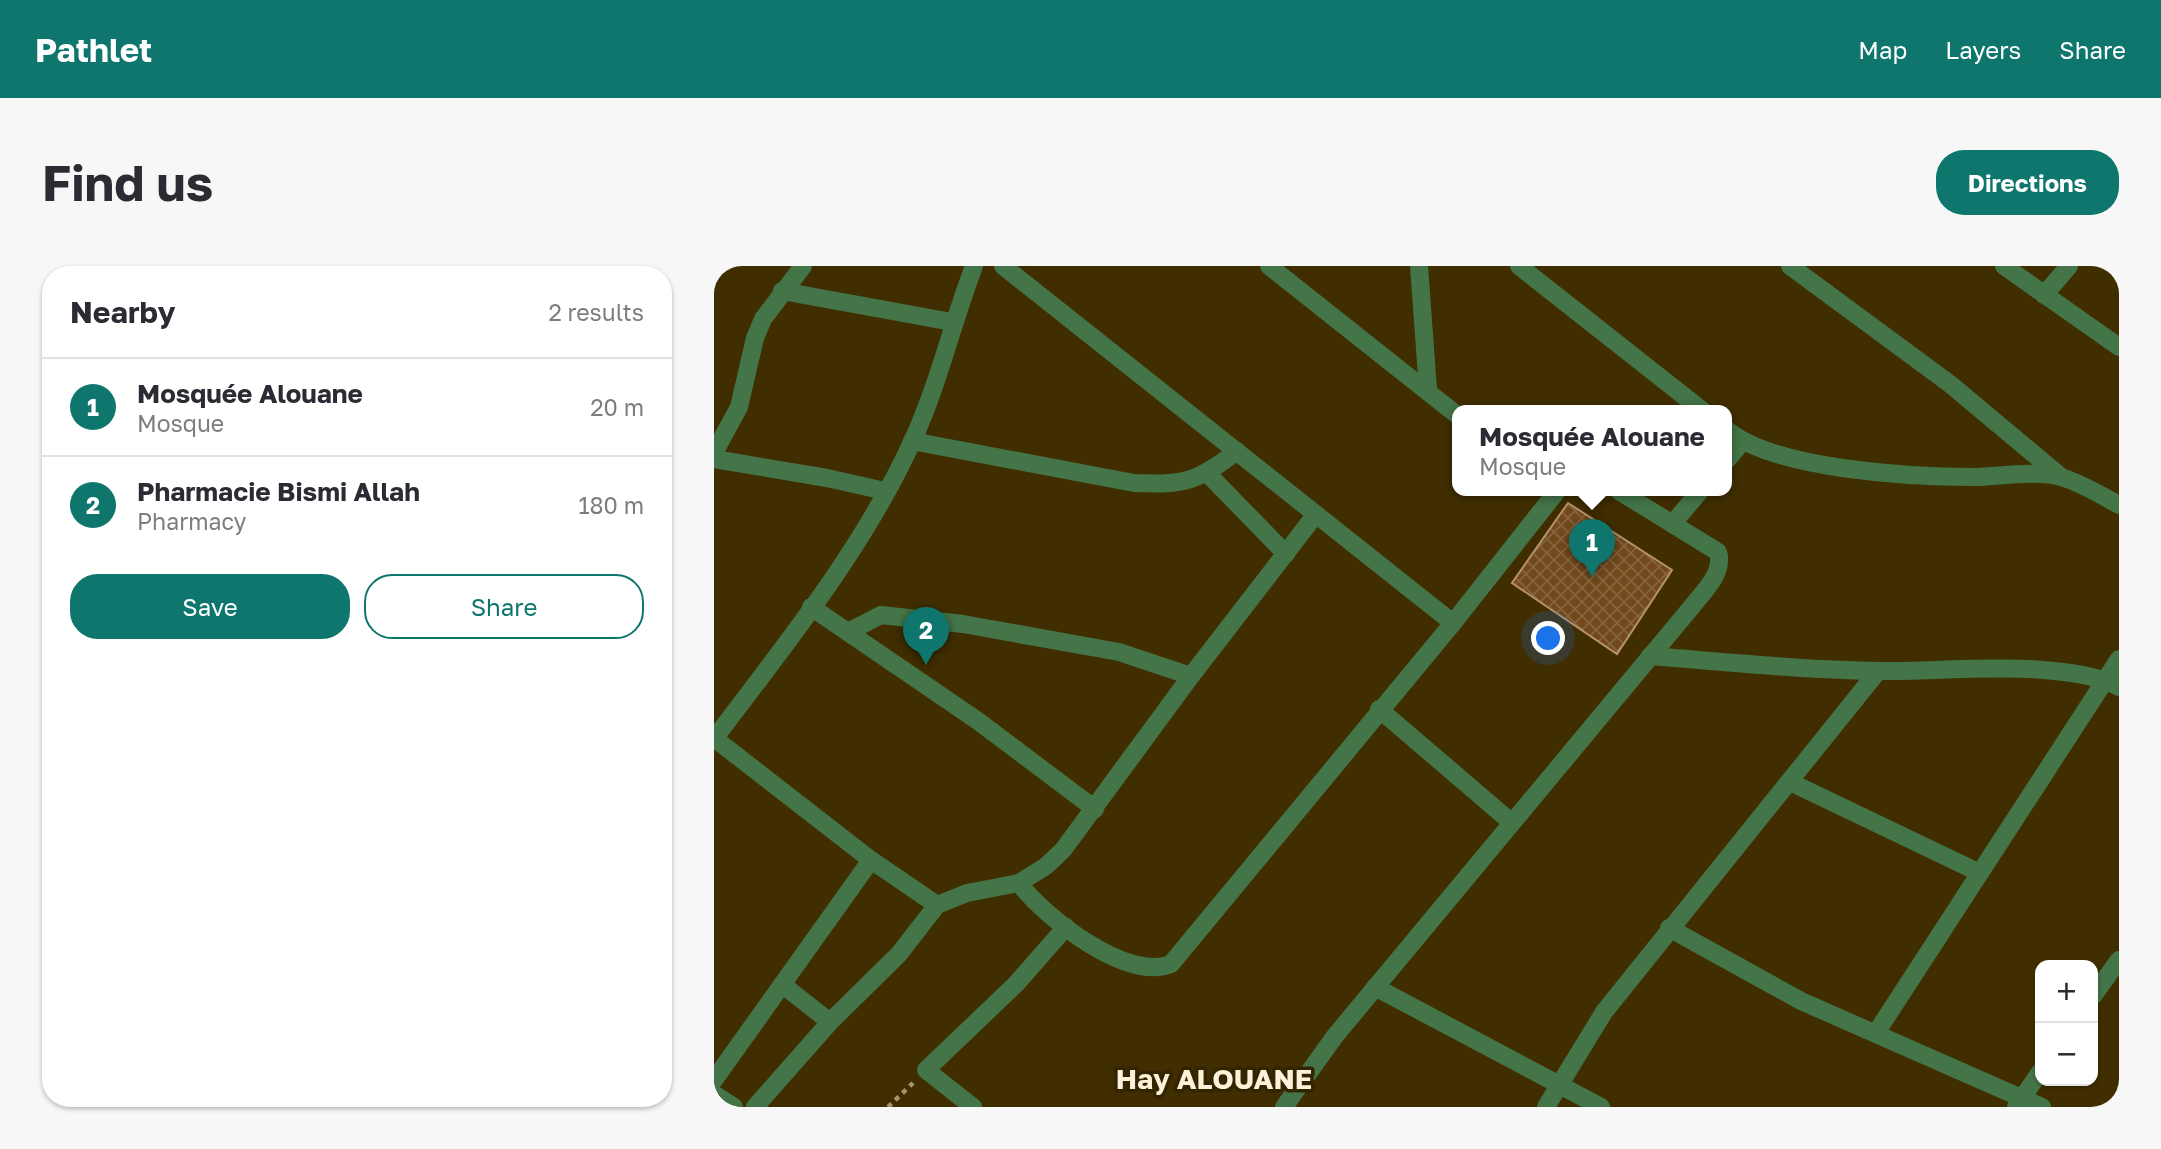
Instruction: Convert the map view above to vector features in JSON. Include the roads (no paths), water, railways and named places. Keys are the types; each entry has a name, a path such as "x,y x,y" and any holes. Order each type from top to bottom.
{"street":[{"path":"714,453 739,407 763,318 803,266"},
{"path":"937,905 870,860 714,738 811,607 885,491 912,441 974,266"},
{"path":"1003,266 1452,623"},
{"path":"1269,266 1452,411"},
{"path":"1419,266 1428,390"},
{"path":"1518,266 1695,405"},
{"path":"1790,266 1950,384 2060,476 2119,505"},
{"path":"2004,266 2119,347"},
{"path":"2044,295 2068,266"},
{"path":"782,291 953,322"},
{"path":"1732,434 1742,442 1786,457 1870,469 1944,477 2060,476"},
{"path":"912,441 1134,483 1175,483 1208,474 1237,451"},
{"path":"1732,454 1742,442"},
{"path":"714,459 827,478 885,491"},
{"path":"1208,474 1286,554"},
{"path":"1019,883 1030,899 1066,927 1127,962 1147,968 1171,964 1452,623 1551,496"},
{"path":"1284,1107 1375,987 1709,586 1720,560 1718,552 1674,522 1628,496"},
{"path":"1674,522 1696,496"},
{"path":"754,1107 830,1022 900,954 937,905 967,893 1019,883 1055,858 1095,809 1191,676 1316,514"},
{"path":"811,607 978,721 1095,809"},
{"path":"848,632 881,615 963,624 1119,652 1191,676"},
{"path":"1650,656 1878,671 2071,671 2112,683"},
{"path":"1876,1033 1980,873 2112,683 2119,659"},
{"path":"1546,1107 1598,1021 1878,671"},
{"path":"1379,709 1511,822"},
{"path":"1790,782 1980,873"},
{"path":"714,1080 870,860"},
{"path":"973,1107 926,1070 1016,985 1066,927"},
{"path":"1670,928 1801,1001 1876,1033 2020,1102 2042,1107"},
{"path":"2098,989 2119,960"},
{"path":"783,985 830,1022"},
{"path":"1375,987 1601,1107"},
{"path":"2020,1102 2035,1080"},
{"path":"714,1094 734,1107"}],"place":[{"name":"Mosquée Alouane","path":"1592,577"},
{"name":"Pharmacie Bismi Allah","path":"926,665"}],"district":[{"name":"Hay ALOUANE","path":"1214,1078"}]}
